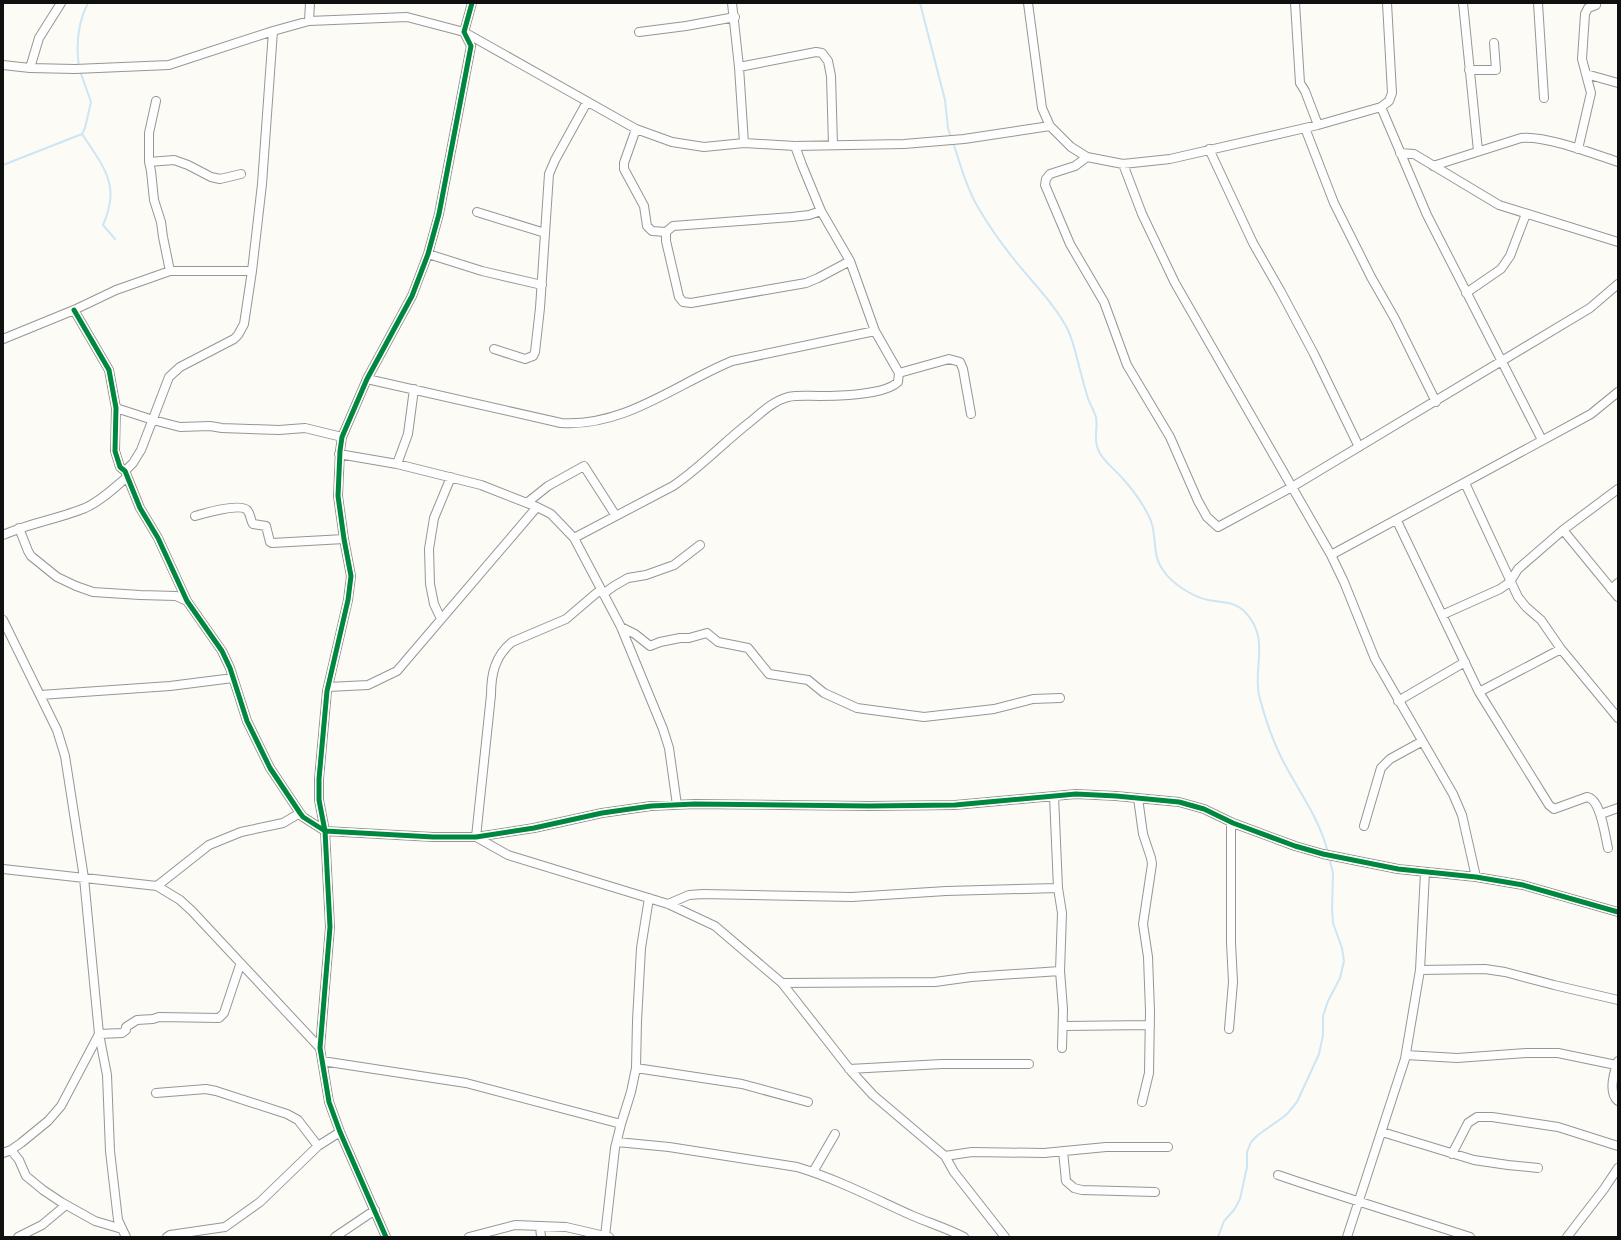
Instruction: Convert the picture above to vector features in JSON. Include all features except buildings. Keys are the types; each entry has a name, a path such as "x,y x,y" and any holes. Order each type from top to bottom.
{"street":[{"path":"30,68 39,38 61,3"},
{"path":"309,21 310,3"},
{"path":"386,1237 340,1132 329,1102 320,1048 330,927 325,831 319,800 319,779 328,687 352,576 344,539 338,496 339,454 342,436 367,379 412,296 428,254 439,214 447,176 471,46 464,32 472,3"},
{"path":"732,3 735,17 744,143"},
{"path":"1028,3 1042,108 1050,126 1072,147 1087,157 1123,164 1170,159 1318,125 1381,107 1389,101 1392,93 1386,3"},
{"path":"1295,3 1300,82 1318,125"},
{"path":"1463,3 1478,151"},
{"path":"1538,3 1544,98"},
{"path":"1578,149 1591,93 1582,59 1585,14 1588,8 1596,5"},
{"path":"3,65 30,68 75,69 168,65 309,21 407,17 464,32 636,129 672,142 704,147 744,143 795,146 921,142 964,139 1050,126"},
{"path":"639,32 686,26 735,17"},
{"path":"3,535 19,528 85,508 104,496 126,474 141,450 169,377 173,372 234,339 244,324 262,184 273,31"},
{"path":"1469,70 1496,70 1494,43"},
{"path":"739,67 816,52 822,53 828,61 831,76 833,145"},
{"path":"1586,74 1618,83"},
{"path":"156,101 149,133 149,162 152,171 154,200 161,222 162,237 170,270"},
{"path":"494,349 526,359 533,356 535,352 542,285 549,174 555,160 587,102"},
{"path":"1381,107 1427,215 1542,440"},
{"path":"1305,128 1334,203 1371,277 1395,319 1436,402"},
{"path":"636,129 624,163 624,169 644,206 647,226 652,231 666,232 673,226 792,217 821,210"},
{"path":"1433,166 1521,138 1531,137 1578,149 1618,162"},
{"path":"574,538 684,478 731,437 778,401 799,396 877,392 895,385 899,378 899,373 875,331 850,261 821,210 795,146"},
{"path":"1209,149 1253,243 1310,347 1359,447"},
{"path":"1400,153 1414,154 1433,166 1450,174 1499,205 1618,242"},
{"path":"1087,157 1075,166 1050,174 1046,179 1045,185 1070,244 1104,302 1127,365 1170,437 1198,501 1207,517 1218,527 1292,487 1436,402 1590,308 1618,284"},
{"path":"149,162 174,160 188,165 211,178 220,179 241,174"},
{"path":"1123,164 1142,214 1175,283 1332,555 1368,644 1421,742 1453,794 1462,815 1476,877"},
{"path":"478,212 546,233"},
{"path":"1466,293 1501,269 1510,256 1526,214"},
{"path":"666,232 666,241 677,292 683,302 688,304 806,283 850,261"},
{"path":"428,254 482,271 542,285"},
{"path":"3,339 74,310 116,290 170,270 252,271"},
{"path":"74,310 109,370 116,408 115,451 120,467 126,474 140,508 158,538 187,601 222,651 230,668 253,734 270,768 300,813 325,831 434,837 476,837 534,828 602,813 651,806 955,805 1076,794 1179,802 1204,809 1231,822 1295,846 1323,854 1398,869 1476,877 1522,885 1618,912"},
{"path":"367,379 562,423 577,424 622,413 658,399 732,360 875,331"},
{"path":"899,373 949,359 960,362 963,369 971,414"},
{"path":"398,464 408,434 414,389"},
{"path":"1332,555 1591,414 1618,392"},
{"path":"116,408 180,427 210,426 222,428 279,430 305,428 342,436"},
{"path":"339,454 398,464 480,485 528,502 551,514 574,538 620,627 664,729 669,748 677,805"},
{"path":"528,502 548,486 584,466 616,516"},
{"path":"441,619 434,604 430,584 429,549 434,518 450,477"},
{"path":"1466,483 1518,597 1526,607 1541,620 1561,649 1618,718"},
{"path":"1442,614 1500,589 1510,582 1518,569 1564,530 1618,489"},
{"path":"328,687 368,685 397,671 537,506"},
{"path":"195,516 213,511 242,507 249,512 253,524 266,526 270,542 272,544 344,539"},
{"path":"1397,520 1479,692 1549,805 1554,808 1587,797 1591,798 1601,814 1608,848"},
{"path":"19,528 31,556 57,577 76,586 93,592 176,596 187,601"},
{"path":"1564,530 1618,597"},
{"path":"476,837 491,695 491,677 499,658 506,647 512,642 566,619 602,592 628,578 674,565 700,544"},
{"path":"1611,588 1618,583"},
{"path":"3,620 57,730 65,756 84,878 99,1034 107,1075 110,1150 118,1220 126,1237"},
{"path":"620,627 635,634 650,646 660,642 680,638 689,638 707,633 718,642 748,648 769,674 808,680 824,693 857,708 924,717 994,709 1033,699 1060,698"},
{"path":"1479,692 1561,649"},
{"path":"1398,701 1465,662"},
{"path":"40,695 170,686 233,678"},
{"path":"1364,826 1381,768 1390,759 1421,742"},
{"path":"1054,796 1058,888 1062,912 1060,971 1063,1009 1062,1048"},
{"path":"1138,798 1143,834 1151,858 1143,924 1148,957 1150,1025 1149,1073 1142,1102"},
{"path":"1601,814 1618,808"},
{"path":"157,886 209,845 241,832 283,823 300,813"},
{"path":"1229,1029 1233,982 1231,943 1231,822"},
{"path":"476,837 508,855 668,904 715,926 782,982 849,1068 873,1096 945,1156 954,1172 1005,1237"},
{"path":"3,869 157,886 180,900 192,911 320,1048"},
{"path":"1348,1237 1406,1055 1420,970 1425,872"},
{"path":"668,904 689,895 703,894 852,897 946,891 1058,888"},
{"path":"469,1237 515,1225 566,1226 607,1237 617,1142 636,1068 640,948 649,898"},
{"path":"99,1034 122,1033 126,1030 126,1027 137,1020 153,1019 158,1017 219,1018 224,1013 240,964"},
{"path":"1420,970 1485,969 1505,972 1618,1000"},
{"path":"782,982 935,982 971,976 1060,971"},
{"path":"1063,1026 1150,1025"},
{"path":"99,1034 61,1106 48,1121 7,1152 19,1160 26,1176 31,1181 66,1205 95,1221 122,1229"},
{"path":"1406,1055 1457,1058 1526,1053 1558,1053 1617,1062 1612,1090 1613,1095 1618,1101"},
{"path":"322,1061 466,1083 621,1124"},
{"path":"849,1068 942,1064 1029,1064"},
{"path":"636,1068 742,1084 808,1102"},
{"path":"156,1093 206,1089 287,1114 298,1120 318,1146"},
{"path":"1452,1154 1468,1123 1477,1117 1492,1117 1558,1127 1618,1146"},
{"path":"166,1237 185,1232 225,1227 260,1202 318,1146 340,1132"},
{"path":"1382,1132 1474,1160 1508,1166 1538,1168"},
{"path":"813,1172 835,1134"},
{"path":"617,1142 669,1147 797,1168 813,1172 964,1237"},
{"path":"945,1156 972,1152 1044,1153 1106,1147 1168,1147"},
{"path":"1063,1151 1066,1181 1074,1188 1082,1190 1155,1192"},
{"path":"1566,1237 1604,1189 1618,1168"},
{"path":"1278,1175 1359,1203 1470,1237"},
{"path":"18,1237 42,1225 66,1205"},
{"path":"335,1237 375,1210"},
{"path":"540,1226 541,1237"}],"waterway":[{"path":"79,67 78,51 80,26 88,3"},
{"path":"920,3 945,100 948,128 951,138"},
{"path":"3,165 82,134 85,128 91,102 80,71"},
{"path":"82,134 98,157 109,183 110,201 103,225 115,239"},
{"path":"953,142 967,185 983,215 995,234 1020,267 1055,309 1070,334 1087,395 1096,417 1096,443 1099,451 1104,460 1120,475 1146,510 1153,527 1157,559 1160,565 1171,580 1183,589 1208,600 1238,606 1246,613 1253,623 1259,643 1258,685 1265,718 1280,755 1313,814 1328,853"},
{"path":"1218,1237 1224,1221 1234,1210 1240,1199 1247,1167 1247,1152 1251,1142 1258,1135 1286,1115 1297,1102 1319,1054 1323,1035 1323,1016 1328,1001 1340,978 1344,961 1342,948 1333,923 1333,873 1329,857"}],"cycle path":[{"path":"386,1237 340,1132 329,1102 320,1048 330,927 325,831 319,800 319,779 327,691 348,600 351,576 338,496 340,451 342,437 367,379 412,296 428,254 439,214 471,46 464,32 472,3"},
{"path":"74,310 109,370 116,408 115,451 120,467 125,471 140,508 158,538 187,601 222,651 230,668 247,721 270,768 303,817 325,831 433,837 476,837 534,828 602,813 651,806 695,804 869,806 955,805 1076,794 1116,796 1179,802 1204,809 1233,823 1295,846 1323,854 1398,869 1476,877 1523,885 1618,912"}]}
